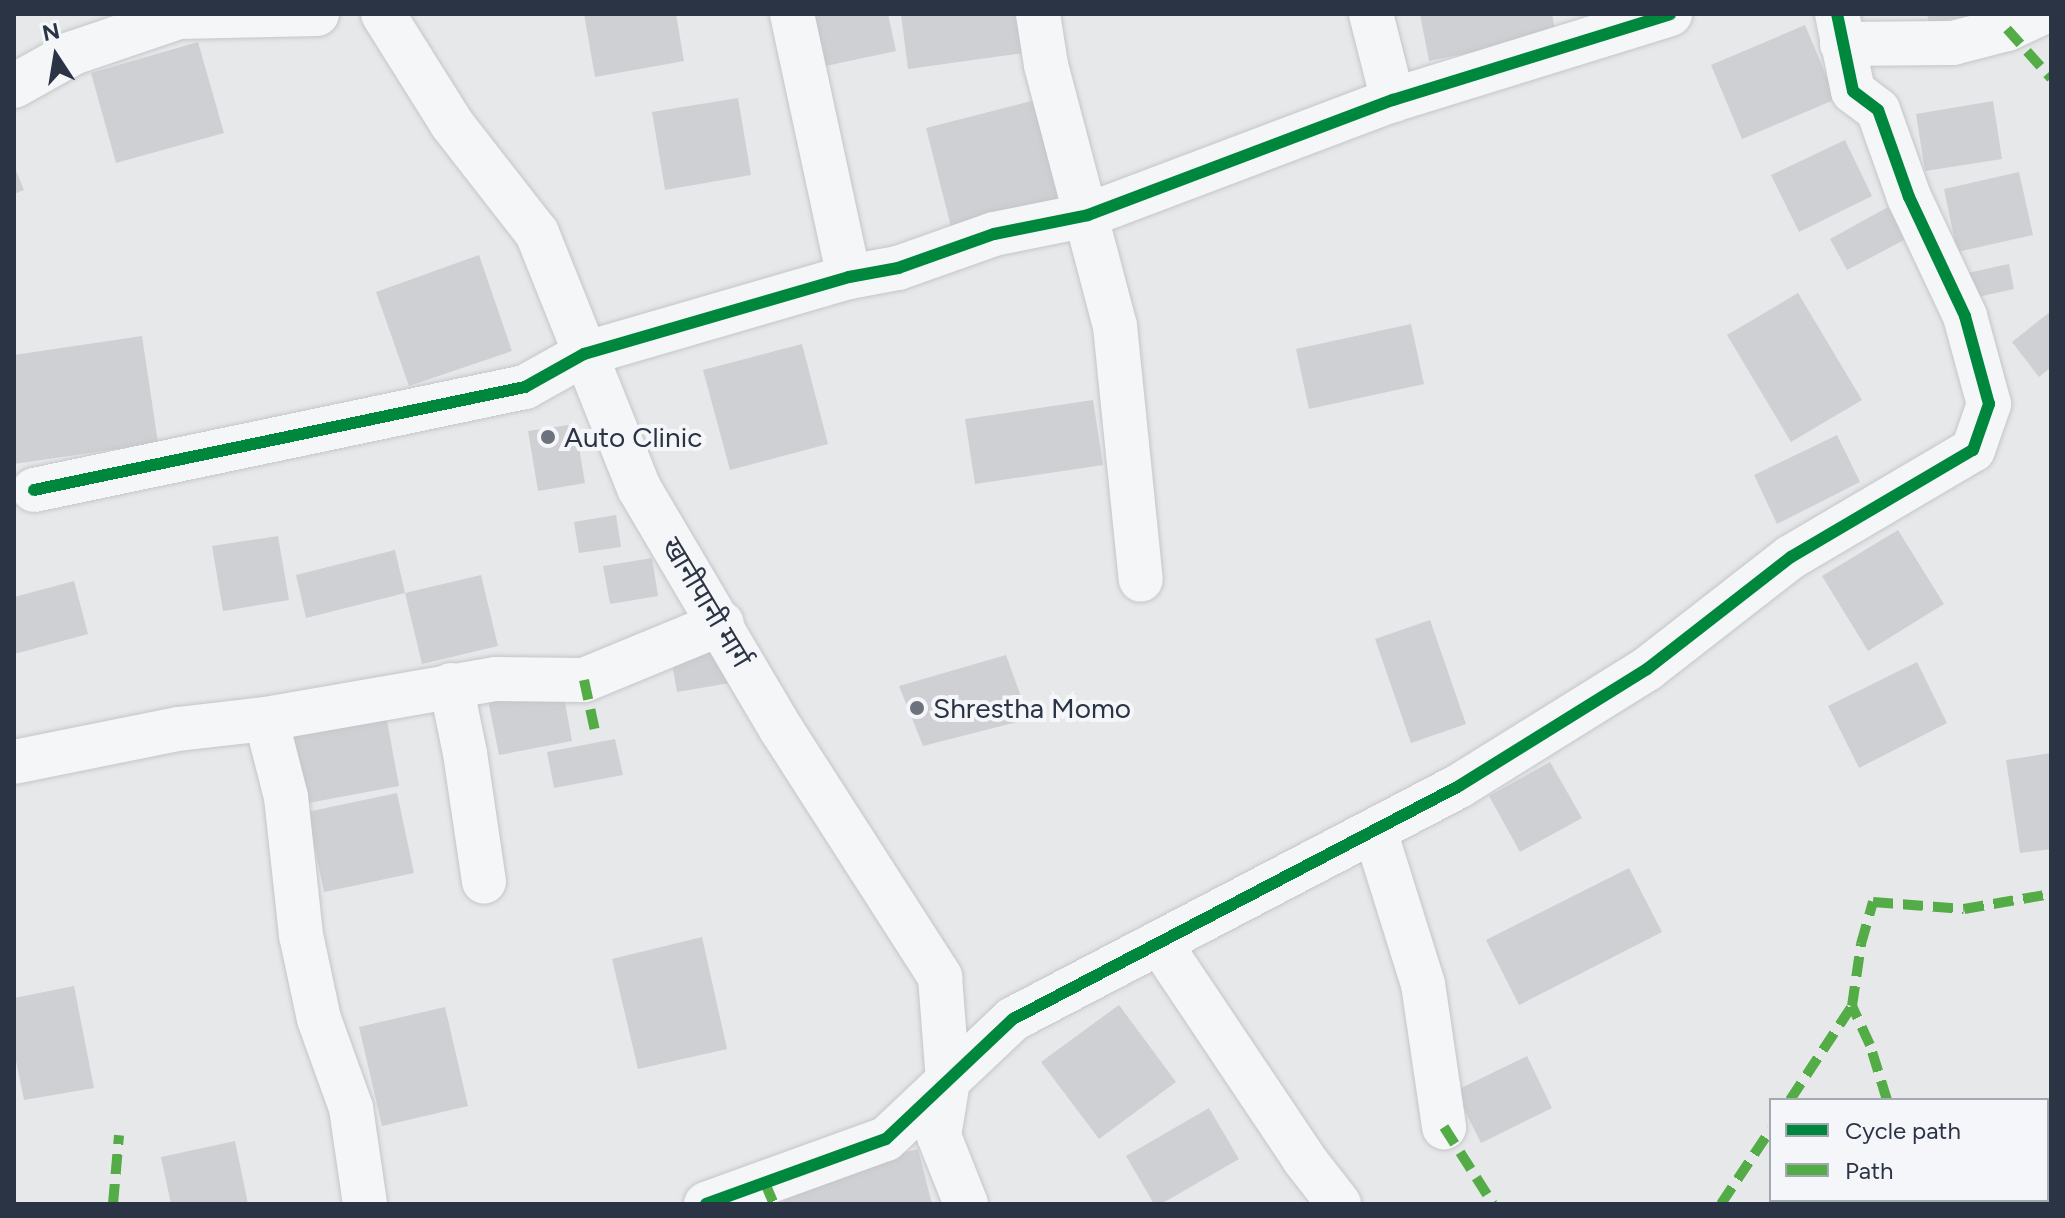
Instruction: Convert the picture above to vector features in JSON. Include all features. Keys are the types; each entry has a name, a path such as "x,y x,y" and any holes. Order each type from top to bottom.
{"street":[{"path":"14,86 73,53 179,17 317,14"},
{"name":"खानीपानी मार्ग","path":"383,14 452,124 537,233 639,488 722,623 781,729 940,977 948,1081 939,1136 966,1204"},
{"path":"792,14 849,277"},
{"path":"1038,14 1046,65 1115,326 1141,580"},
{"path":"1371,14 1393,100"},
{"path":"34,490 525,387 584,354 849,277 898,268 994,234 1088,215 1393,100 1670,14"},
{"path":"706,1204 886,1139 1013,1019 1161,945 1459,786 1647,669 1791,557 1973,450 1989,404 1965,316 1909,197 1878,110 1853,91 1840,29 1953,43 2007,29 2039,14"},
{"path":"14,762 178,729 266,719 451,685 495,679 584,680 722,623"},
{"path":"451,685 465,753 484,882"},
{"path":"266,719 286,797 301,935 319,1019 351,1108 365,1204"},
{"path":"1375,831 1423,984 1444,1127"},
{"path":"1161,945 1304,1159 1339,1204"}],"building":[{"path":"584,14 676,14 684,61 595,77"},
{"path":"810,14 888,14 896,51 821,67"},
{"path":"901,14 1019,14 1024,53 908,69"},
{"path":"1420,14 1552,14 1556,35 1429,61"},
{"path":"1927,14 1972,14 1972,16 1929,23"},
{"path":"1805,25 1836,99 1742,139 1711,65"},
{"path":"198,42 224,133 116,163 91,73"},
{"path":"738,98 751,175 665,190 652,112"},
{"path":"1039,99 1063,198 951,227 926,128"},
{"path":"1993,101 2002,159 1925,171 1916,114"},
{"path":"1845,140 1872,196 1799,232 1771,175"},
{"path":"14,166 24,190 14,194"},
{"path":"2019,172 2033,235 1957,252 1944,189"},
{"path":"1888,207 1906,239 1847,270 1830,239"},
{"path":"479,255 512,351 409,386 376,292"},
{"path":"2009,264 2014,289 1964,300 1958,275"},
{"path":"1798,293 1862,400 1791,442 1727,335"},
{"path":"2051,311 2051,367 2039,377 2012,342"},
{"path":"1411,324 1424,384 1309,409 1296,349"},
{"path":"142,336 158,443 14,464 14,355"},
{"path":"802,344 828,444 730,470 703,370"},
{"path":"1093,400 1103,465 975,484 965,419"},
{"path":"575,424 585,483 538,491 528,431"},
{"path":"1837,435 1860,482 1777,524 1754,475"},
{"path":"616,515 621,547 579,553 574,522"},
{"path":"1898,530 1944,604 1868,651 1822,576"},
{"path":"278,536 289,600 223,611 212,546"},
{"path":"395,550 405,593 306,618 296,575"},
{"path":"652,558 658,596 610,604 603,566"},
{"path":"481,575 498,646 422,664 405,593"},
{"path":"74,581 88,634 14,654 14,597"},
{"path":"1430,620 1466,724 1411,743 1375,639"},
{"path":"722,638 730,683 677,692 669,646"},
{"path":"1006,655 1029,719 923,746 899,686"},
{"path":"1917,662 1947,723 1859,768 1828,706"},
{"path":"562,686 572,741 499,755 488,700"},
{"path":"385,710 399,786 303,804 289,727"},
{"path":"615,739 623,775 554,788 547,752"},
{"path":"2051,753 2051,849 2020,853 2006,760"},
{"path":"1550,762 1582,818 1520,852 1489,796"},
{"path":"397,793 414,873 324,892 307,812"},
{"path":"1629,868 1662,932 1519,1005 1486,940"},
{"path":"702,937 727,1049 638,1069 612,959"},
{"path":"74,986 94,1088 24,1100 14,1051 14,998"},
{"path":"1119,1005 1176,1082 1099,1139 1041,1062"},
{"path":"445,1007 468,1106 382,1126 359,1027"},
{"path":"1527,1056 1552,1108 1481,1143 1455,1091"},
{"path":"1209,1108 1239,1159 1161,1204 1154,1204 1126,1156"},
{"path":"235,1141 248,1204 171,1204 161,1157"},
{"path":"918,1149 932,1204 784,1204 779,1184"}],"marked path":[{"path":"2007,29 2051,78"},
{"path":"584,680 595,731"},
{"path":"1886,1098 1870,1045 1852,1006 1861,944 1873,902 1964,909 2051,894"},
{"path":"1791,1098 1852,1006"},
{"path":"1444,1127 1493,1204"},
{"path":"1721,1204 1769,1132"},
{"path":"113,1204 119,1135"},
{"path":"765,1183 774,1204"}],"cycle path":[{"path":"34,490 525,387 584,354 849,277 898,268 994,234 1088,215 1393,100 1670,14"},
{"path":"706,1204 886,1139 1013,1019 1459,786 1647,669 1791,557 1973,450 1989,404 1965,316 1909,197 1878,110 1853,91 1837,14"}],"place":[{"name":"Auto Clinic","path":"548,437"},
{"name":"Shrestha Momo","path":"917,708"}]}
